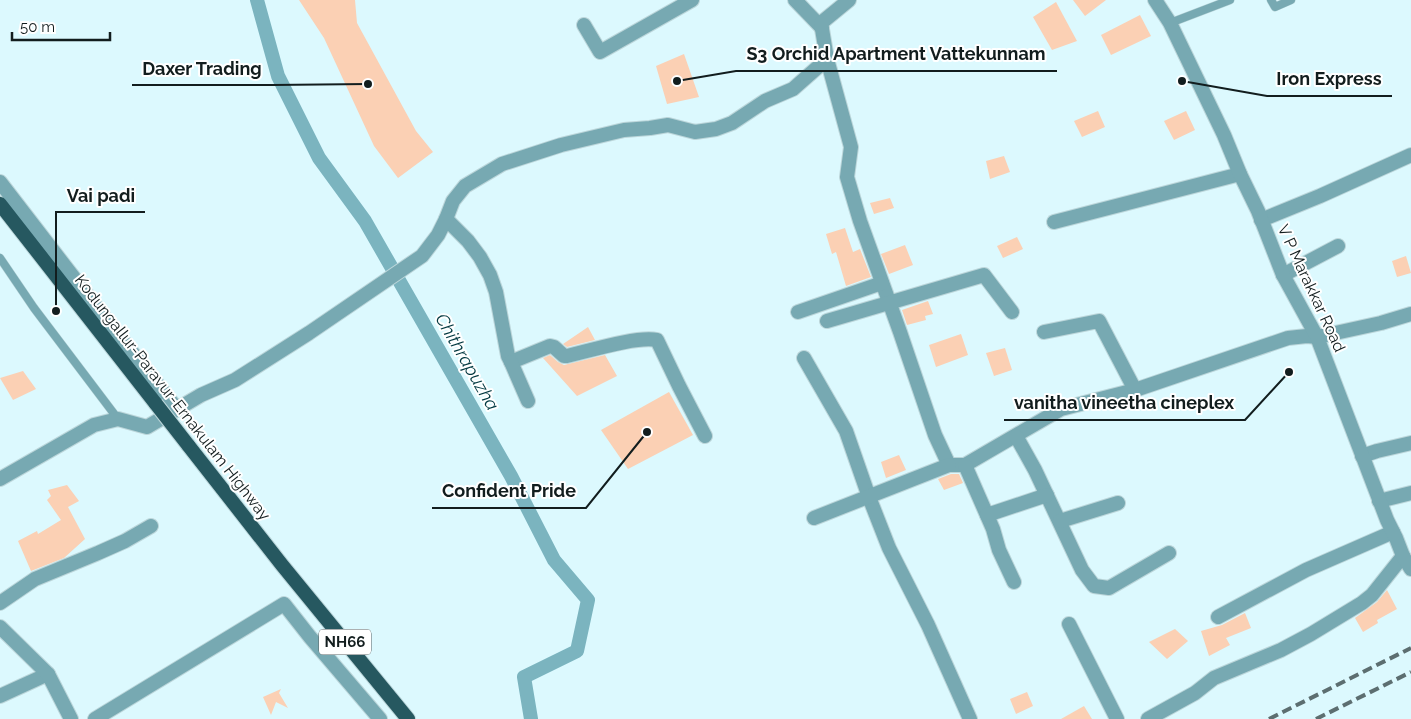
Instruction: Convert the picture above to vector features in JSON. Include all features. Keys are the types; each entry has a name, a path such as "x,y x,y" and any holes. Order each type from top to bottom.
{"highway":[{"name":"Kodungallur-Paravur-Ernakulam Highway","path":"0,204 282,565 408,719"}],"street":[{"path":"584,25 600,52 692,0"},
{"path":"795,0 822,28"},
{"path":"849,0 821,23 827,59 851,148 847,176 860,221 935,435 950,465"},
{"name":"V P Marakkar Road","path":"1155,0 1170,24 1224,135 1283,275 1317,337 1379,501 1403,556 1411,569"},
{"path":"0,479 94,425 118,419 147,427 201,395 235,380 310,334 422,256 438,236 453,201 465,186 502,164 561,145 624,130 668,125 695,132 716,129 732,123 765,101 793,89 827,59"},
{"path":"1261,220 1411,155"},
{"path":"1054,222 1240,174"},
{"path":"0,182 177,409"},
{"path":"446,220 468,241 490,276 496,292 508,356 528,401"},
{"path":"1283,275 1338,246"},
{"path":"827,321 984,274 1012,312"},
{"path":"798,312 882,283"},
{"path":"814,518 950,465 966,465 1061,409 1135,390 1288,338 1317,337 1381,323 1411,314"},
{"path":"1044,332 1099,321 1135,390"},
{"path":"511,362 550,346 554,346 564,356 567,356 616,344 650,339 657,340 705,436"},
{"path":"804,358 846,431 889,548 928,625 970,719"},
{"path":"1016,436 1060,521 1082,570 1094,586 1109,588 1169,553"},
{"path":"1362,456 1411,443"},
{"path":"966,465 993,529 999,550 1014,582"},
{"path":"1379,501 1411,493"},
{"path":"987,515 1047,495"},
{"path":"1060,521 1118,503"},
{"path":"0,603 35,579 107,550 151,526"},
{"path":"1218,618 1306,570 1393,532"},
{"path":"1148,719 1196,693 1214,678 1280,650 1311,634 1362,603 1372,595 1403,556"},
{"path":"95,719 284,604 380,719"},
{"path":"1069,624 1117,719"},
{"path":"0,627 48,674 70,719"},
{"path":"0,696 48,674"}],"lane":[{"path":"1170,24 1230,0"},
{"path":"1272,0 1275,7 1291,0"},
{"path":"0,258 34,308 118,419"}],"building":[{"path":"299,0 355,0 357,23 416,131 433,152 398,178 374,146 324,38"},
{"path":"1073,0 1106,0 1085,16"},
{"path":"1056,2 1077,41 1052,50 1033,17"},
{"path":"1140,15 1151,36 1111,55 1101,35"},
{"path":"684,54 699,97 667,104 656,66"},
{"path":"1098,111 1105,127 1082,137 1074,121"},
{"path":"1186,111 1195,130 1174,140 1164,121"},
{"path":"1004,156 1010,172 990,179 986,161"},
{"path":"890,198 894,208 874,214 870,203"},
{"path":"845,228 853,252 860,249 871,277 846,286 836,252 832,254 826,234"},
{"path":"1017,237 1023,249 1003,258 997,246"},
{"path":"905,245 913,265 889,274 881,254"},
{"path":"1406,256 1411,273 1397,277 1392,261"},
{"path":"928,301 933,314 925,316 926,320 907,325 902,310"},
{"path":"588,327 595,340 567,347 563,344"},
{"path":"961,334 968,355 936,367 929,345"},
{"path":"1005,348 1012,370 994,376 986,353"},
{"path":"550,355 564,365 605,355 617,376 577,396 543,358"},
{"path":"23,371 36,389 13,400 0,378"},
{"path":"669,392 693,435 628,469 601,430"},
{"path":"899,455 906,470 886,478 881,462"},
{"path":"951,474 959,474 963,483 944,490 938,479"},
{"path":"67,485 79,501 68,507 85,539 64,558 31,571 18,541 37,531 38,534 61,520 47,500 51,496 48,490"},
{"path":"1387,590 1397,609 1377,620 1378,623 1363,632 1355,618 1377,602"},
{"path":"1245,613 1251,628 1226,638 1230,645 1209,656 1201,631 1222,625"},
{"path":"1175,629 1188,641 1167,659 1149,642"},
{"path":"281,689 279,693 288,708 276,702 271,715 263,697"},
{"path":"1027,692 1033,706 1016,714 1010,699"},
{"path":"1084,706 1092,719 1061,719"}],"waterway":[{"name":"Chithrapuzha","path":"257,0 278,76 319,158 365,221 511,476 554,560 588,600 577,651 524,677 531,719"}],"railway":[{"path":"1269,719 1411,648"},
{"path":"1316,719 1411,672"}],"place":[{"name":"S3 Orchid Apartment Vattekunnam","path":"677,81"},
{"name":"Iron Express","path":"1182,81"},
{"name":"Daxer Trading","path":"368,84"},
{"name":"Vai padi","path":"56,311"},
{"name":"vanitha vineetha cineplex","path":"1289,372"},
{"name":"Confident Pride","path":"647,432"}]}
